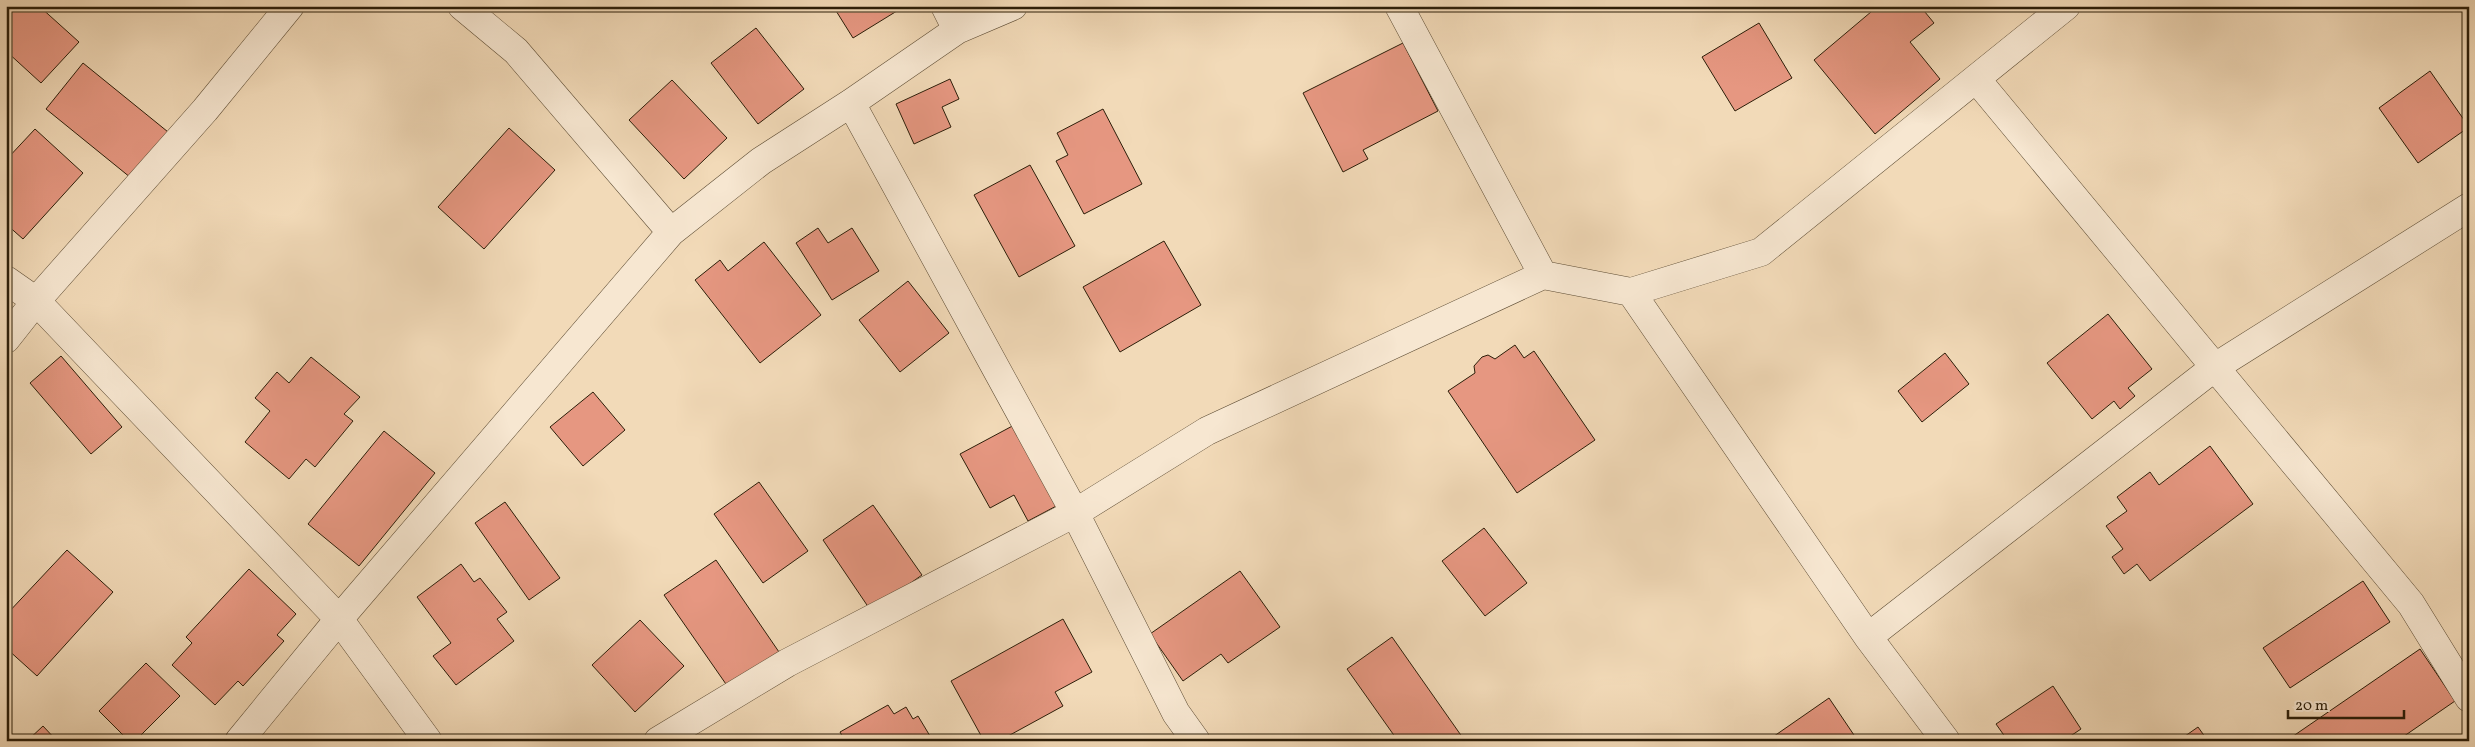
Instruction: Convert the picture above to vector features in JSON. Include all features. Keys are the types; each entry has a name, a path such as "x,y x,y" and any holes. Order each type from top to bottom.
{"street":[{"path":"6,339 36,301 205,110 290,6"},
{"path":"462,6 516,51 671,232"},
{"path":"239,741 340,619 671,232 761,161 851,103 951,18 1013,6"},
{"path":"1399,6 1544,275"},
{"path":"658,741 787,663 1075,513 1207,430 1544,275 1631,292 1762,252 1977,80 2066,6"},
{"path":"1977,80 2412,604 2469,698"},
{"path":"851,103 1075,513 1176,713 1196,741"},
{"path":"1868,637 2215,367 2469,207"},
{"path":"6,280 36,301 340,619 428,741"},
{"path":"1631,292 1868,637 1946,741"}],"building":[{"path":"6,6 39,6 79,42 41,83 6,51"},
{"path":"833,6 905,6 853,38"},
{"path":"1878,6 1920,6 1934,23 1910,42 1940,79 1875,134 1814,60"},
{"path":"1759,23 1792,78 1735,111 1702,57"},
{"path":"756,28 804,89 758,124 711,63"},
{"path":"1403,43 1438,111 1363,150 1368,159 1343,172 1303,93"},
{"path":"83,63 173,136 136,182 46,109"},
{"path":"2430,71 2469,127 2418,163 2379,108"},
{"path":"950,79 959,99 942,107 951,127 914,144 896,104"},
{"path":"672,80 727,138 684,179 629,120"},
{"path":"1103,109 1142,184 1084,214 1056,161 1068,155 1057,133"},
{"path":"509,128 555,170 484,249 438,207"},
{"path":"35,129 83,173 23,239 6,224 6,160"},
{"path":"1030,165 1075,246 1019,277 974,195"},
{"path":"818,228 828,243 852,228 879,271 832,300 796,243"},
{"path":"1164,241 1201,305 1120,352 1083,287"},
{"path":"764,242 821,315 760,363 695,280 720,260 728,271"},
{"path":"908,281 949,333 900,372 859,320"},
{"path":"2108,314 2152,369 2128,388 2135,396 2120,409 2114,401 2092,419 2047,363"},
{"path":"1515,345 1524,358 1534,351 1595,440 1517,493 1448,391 1475,373 1474,366 1482,357 1488,355 1495,359"},
{"path":"1945,353 1969,384 1922,422 1898,391"},
{"path":"61,356 122,427 91,454 30,383"},
{"path":"311,357 360,397 344,414 353,421 315,467 306,459 289,479 245,442 270,411 255,398 277,372 289,383"},
{"path":"593,392 625,430 583,466 550,427"},
{"path":"1018,423 1062,503 1028,521 1014,495 990,508 960,454"},
{"path":"384,431 435,473 359,566 308,524"},
{"path":"2210,446 2253,504 2150,581 2137,564 2124,574 2112,557 2123,549 2106,526 2127,511 2117,497 2150,472 2159,485"},
{"path":"759,482 808,551 763,583 714,514"},
{"path":"505,502 560,578 529,600 475,523"},
{"path":"873,505 922,575 871,611 823,540"},
{"path":"1484,528 1527,583 1485,616 1442,561"},
{"path":"67,550 113,592 37,676 6,648 6,615"},
{"path":"716,560 779,652 728,687 664,595"},
{"path":"461,564 474,582 480,578 507,612 497,619 514,641 456,685 433,656 451,643 417,597"},
{"path":"249,569 296,614 277,635 284,641 243,686 238,681 215,705 172,665 192,643 186,637"},
{"path":"1240,571 1280,627 1228,663 1221,654 1183,681 1150,634"},
{"path":"2363,581 2390,622 2290,688 2263,648"},
{"path":"1063,619 1092,672 1055,692 1063,706 999,741 984,741 951,681"},
{"path":"640,620 684,666 635,712 592,665"},
{"path":"1392,637 1465,741 1398,741 1347,669"},
{"path":"2420,649 2455,701 2397,741 2286,741"},
{"path":"146,663 180,696 135,741 129,741 99,711"},
{"path":"2053,686 2081,729 2063,741 2008,741 1996,724"},
{"path":"1829,698 1858,741 1767,741"},
{"path":"888,705 894,714 906,707 913,719 918,716 933,741 845,741 840,732"},
{"path":"43,726 57,741 27,741"},
{"path":"2198,727 2208,741 2178,741"}]}
